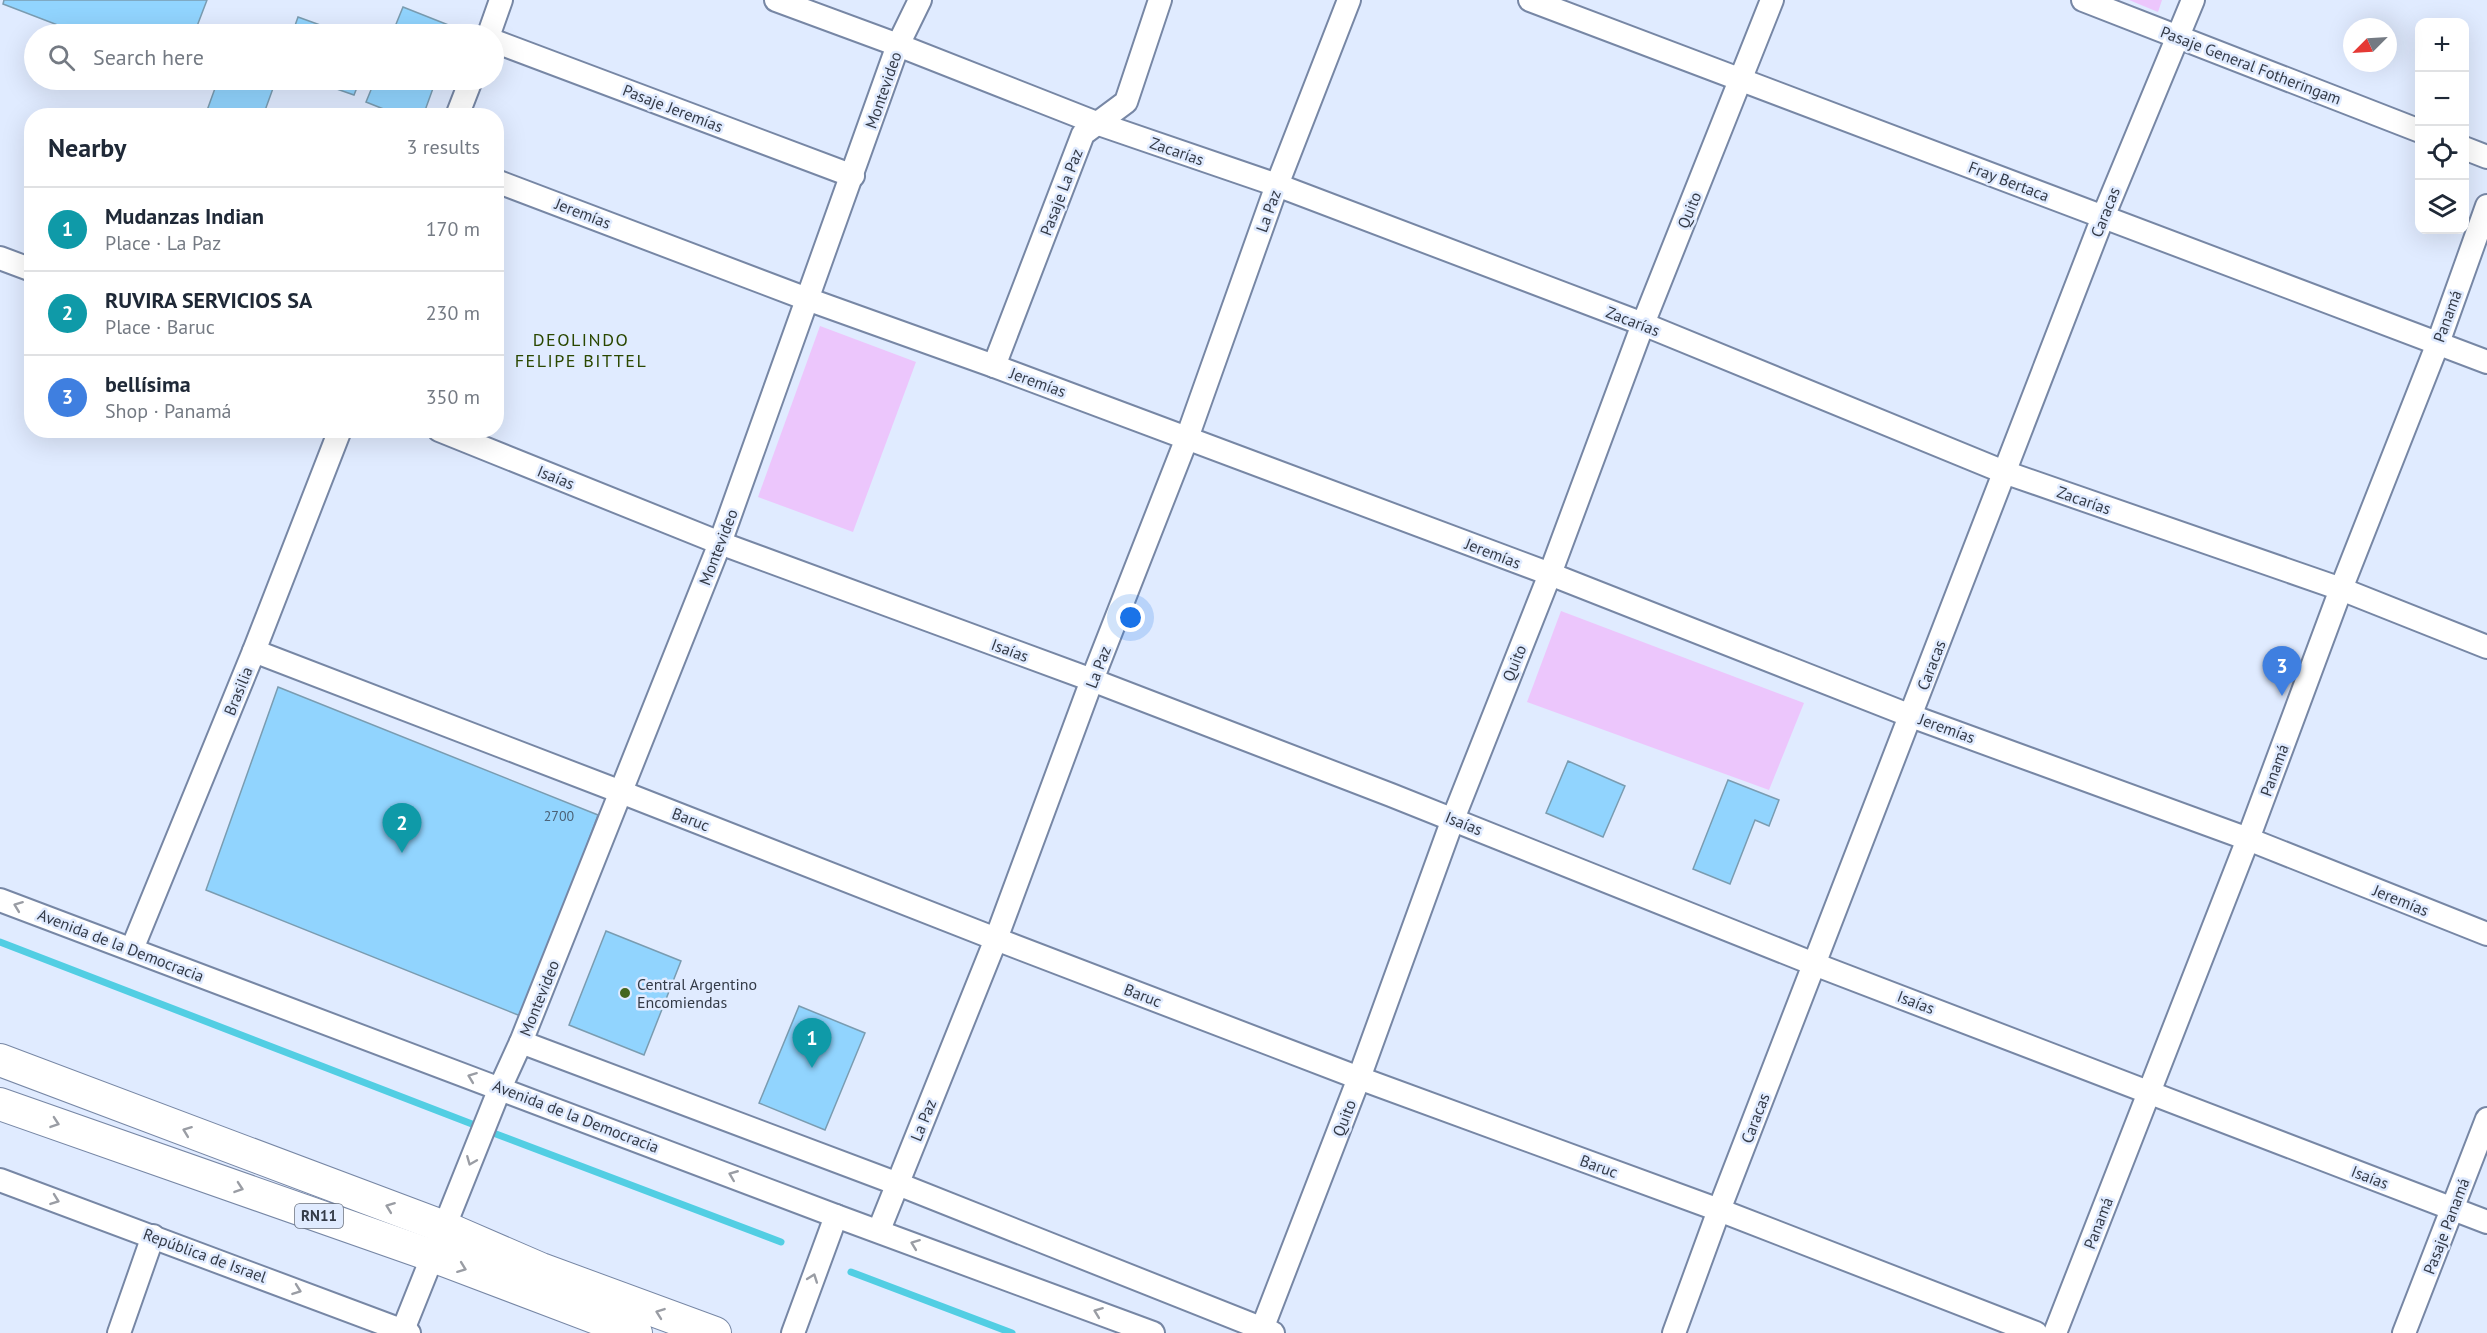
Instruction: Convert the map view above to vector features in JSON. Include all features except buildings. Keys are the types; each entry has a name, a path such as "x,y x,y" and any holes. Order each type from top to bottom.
{"highway":[{"name":"RN11","path":"0,1060 444,1227 541,1269 715,1333"},
{"name":"RN11","path":"0,1104 433,1257 636,1333"}],"street":[{"path":"493,24 501,0"},
{"name":"Zacarías","path":"776,0 1099,124 1277,185 1643,324 2004,472 2341,589 2487,647"},
{"name":"Montevideo","path":"406,1332 444,1227 521,1042 720,543 898,45 920,0"},
{"name":"Pasaje La Paz","path":"994,366 1083,134 1126,102 1160,0"},
{"name":"La Paz","path":"879,1230 996,939 1092,680 1187,438 1277,185 1349,0"},
{"name":"Fray Bertaca","path":"1530,0 2487,362"},
{"name":"Quito","path":"1267,1331 1453,819 1550,574 1643,324 1772,0"},
{"name":"Pasaje General Fotheringam","path":"2083,0 2415,129"},
{"name":"Caracas","path":"1674,1333 1719,1210 2103,217 2193,0"},
{"name":"Pasaje Jeremías","path":"504,45 853,176"},
{"path":"460,108 467,90"},
{"path":"2469,150 2487,157"},
{"name":"Jeremías","path":"504,184 807,299 994,366 1550,574 1911,716 2248,838 2487,934"},
{"name":"Panamá","path":"2055,1333 2438,343 2487,206"},
{"path":"0,258 24,267"},
{"name":"Brasilia","path":"132,949 254,651 337,438"},
{"name":"Isaías","path":"459,438 720,543 1092,680 1453,819 1814,964 2487,1222"},
{"name":"Baruc","path":"254,651 1359,1078 1719,1210 2036,1333"},
{"name":"Avenida de la Democracia","path":"0,900 836,1216 1153,1333"},
{"path":"521,1042 898,1184 1267,1331"},
{"name":"Pasaje Panamá","path":"2404,1333 2487,1119"},
{"name":"República de Israel","path":"0,1180 153,1236 378,1327 406,1332"},
{"path":"793,1333 836,1216"},
{"path":"119,1333 153,1236"}],"shaded area":[{"path":"2129,0 2162,0 2158,12"},
{"path":"820,326 916,362 853,532 758,497"},
{"path":"1561,611 1804,703 1769,790 1527,702"}],"waterway":[{"path":"0,942 472,1124"},
{"path":"496,1134 781,1242"},
{"path":"851,1272 1012,1333"}],"place":[{"name":"bellísima","path":"2282,696"},
{"name":"RUVIRA SERVICIOS SA","path":"402,853"},
{"name":"Central Argentino Encomiendas","path":"625,993"},
{"name":"Mudanzas Indian","path":"812,1068"}],"district":[{"name":"DEOLINDO FELIPE BITTEL","path":"581,350"}]}
